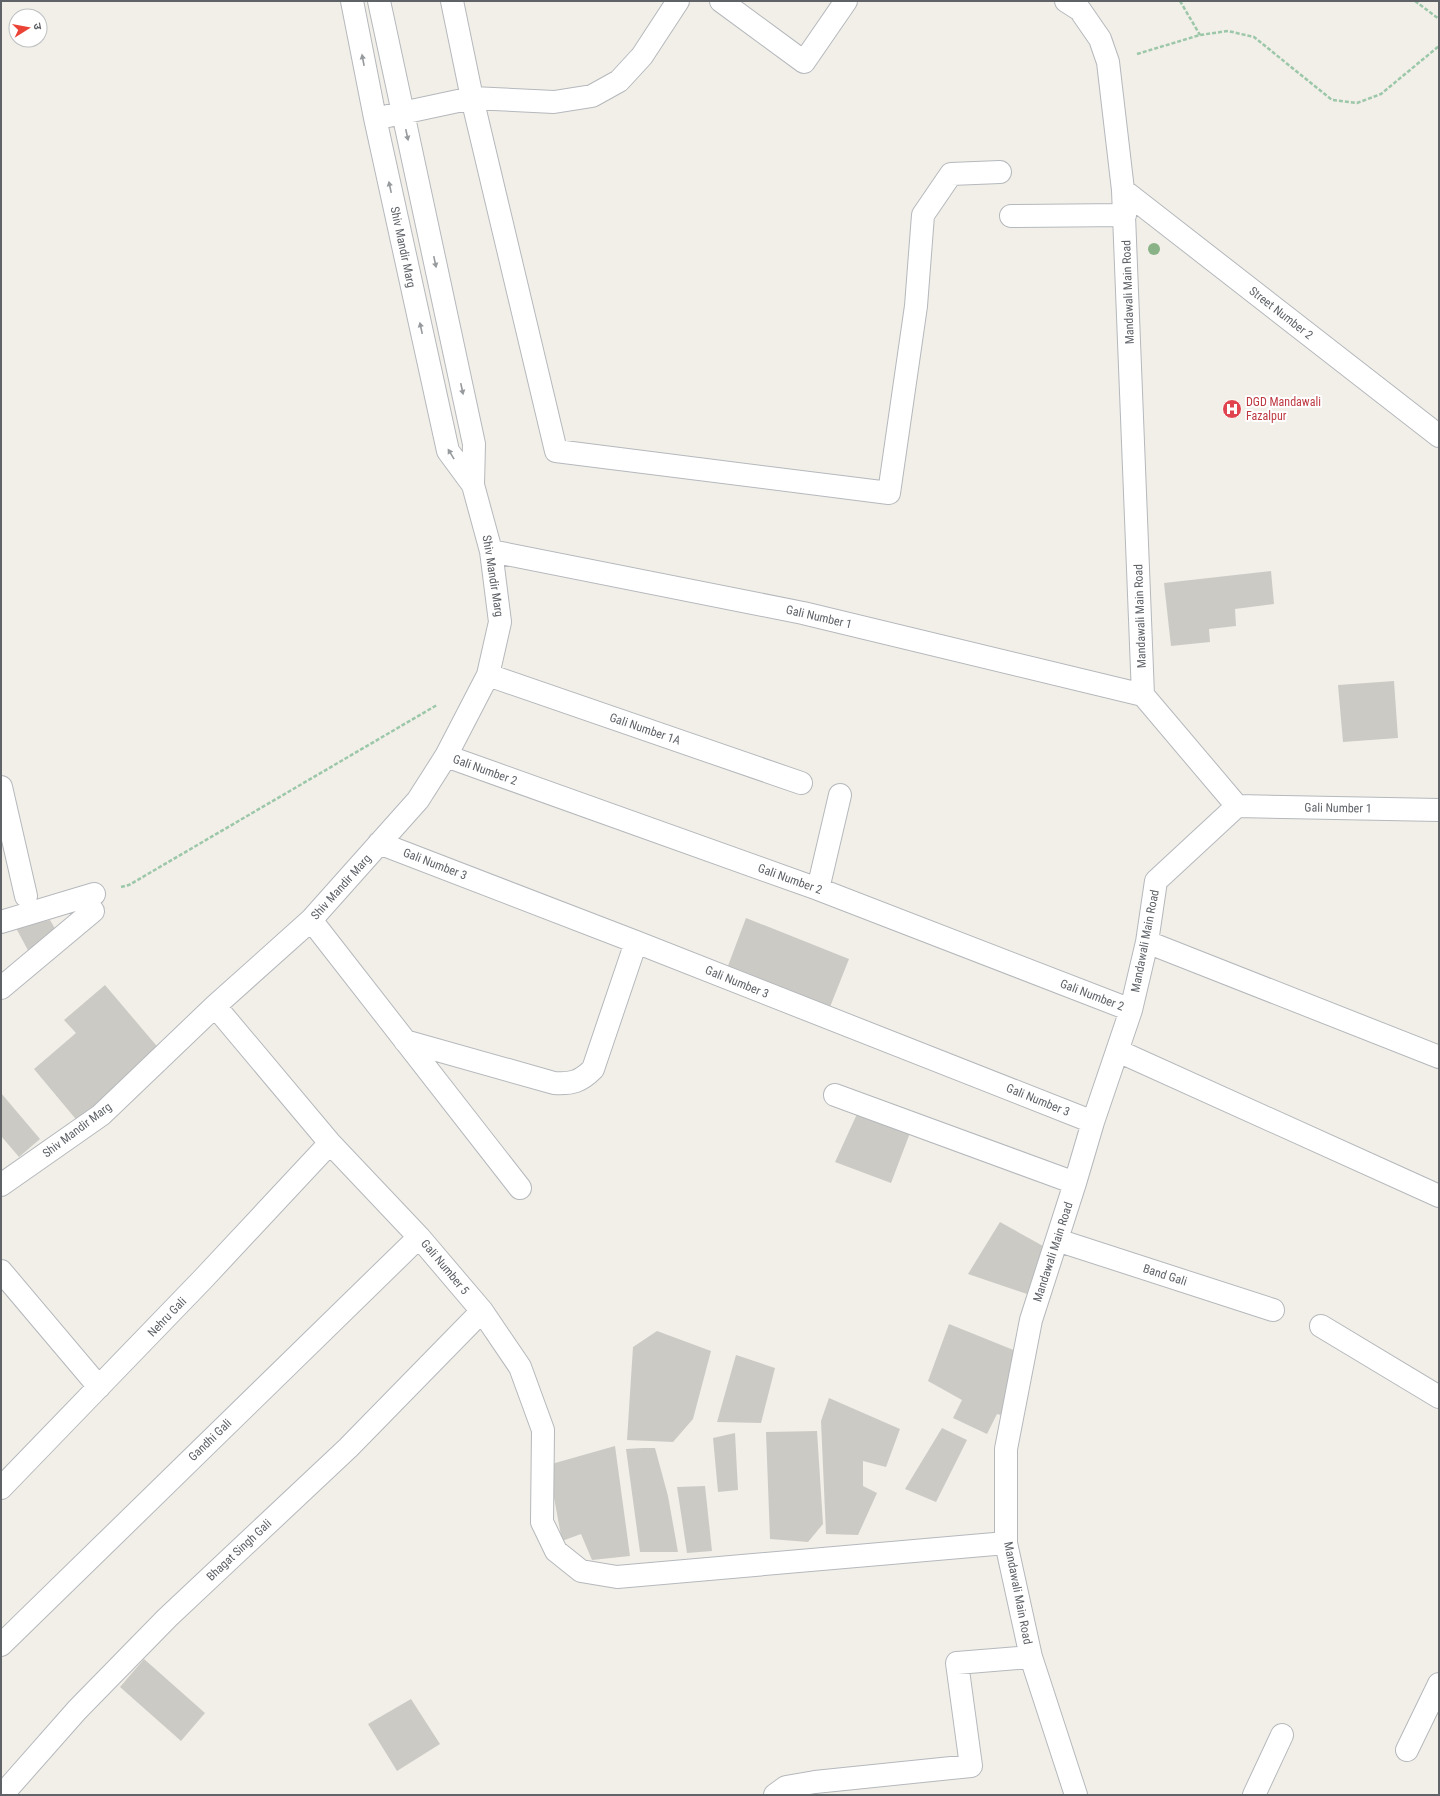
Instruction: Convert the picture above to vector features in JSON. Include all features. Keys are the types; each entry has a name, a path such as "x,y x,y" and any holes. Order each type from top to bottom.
{"street":[{"name":"Shiv Mandir Marg","path":"352,1 375,118 448,451 473,485"},
{"name":"Shiv Mandir Marg","path":"1,1185 101,1115 215,1006 311,920 418,800 446,756 488,675 500,622 491,551 473,485 474,444 379,1"},
{"path":"452,1 472,98 556,451 889,493 916,306 923,215 951,174 1000,172"},
{"path":"375,118 472,98 554,102 592,96 619,80 642,56 678,1"},
{"path":"721,1 804,62 846,1"},
{"name":"Mandawali Main Road","path":"1066,1 1080,10 1100,39 1108,62 1123,190 1143,695"},
{"name":"Street Number 2","path":"1123,190 1439,436"},
{"path":"1011,216 1124,215"},
{"name":"Gali Number 1","path":"491,551 803,613 1143,695"},
{"name":"Gali Number 1A","path":"488,675 801,783"},
{"path":"1143,695 1237,806"},
{"name":"Gali Number 2","path":"446,756 818,890 1131,1010"},
{"path":"1,788 26,896"},
{"path":"818,890 840,795"},
{"name":"Mandawali Main Road","path":"1076,1795 1031,1657 1006,1543 1006,1450 1031,1320 1093,1122 1131,1010 1147,942 1156,881 1237,806"},
{"name":"Gali Number 1","path":"1237,806 1439,810"},
{"name":"Gali Number 3","path":"379,843 636,942 1093,1122"},
{"path":"1,922 94,903"},
{"path":"1,988 94,903"},
{"path":"311,920 520,1188"},
{"path":"405,1041 554,1083 567,1084 582,1080 593,1069 636,942"},
{"path":"1147,942 1439,1057"},
{"name":"Gali Number 5","path":"215,1006 330,1143 419,1237 482,1311 520,1367 543,1430 542,1522 556,1551 581,1571 617,1577 1006,1543"},
{"path":"1118,1051 1439,1196"},
{"path":"835,1095 1075,1183"},
{"name":"Nehru Gali","path":"1,1488 99,1387 330,1143"},
{"name":"Gandhi Gali","path":"1,1645 419,1237"},
{"name":"Band Gali","path":"1057,1240 1273,1310"},
{"path":"1,1271 99,1387"},
{"name":"Bhagat Singh Gali","path":"2,1795 77,1710 167,1618 348,1448 482,1311"},
{"path":"1321,1326 1439,1397"},
{"path":"775,1795 786,1787 815,1782 971,1766 957,1663 1031,1657"},
{"path":"1407,1750 1439,1684"},
{"path":"1254,1795 1282,1735"}],"path":[{"path":"1180,1 1200,35"},
{"path":"1415,1 1439,19"},
{"path":"1108,62 1200,35 1228,31 1254,37 1332,100 1358,103 1381,94 1439,46"},
{"path":"94,903 129,886 441,703"}],"building":[{"path":"1271,571 1274,604 1235,609 1236,626 1209,629 1210,642 1171,646 1164,583"},
{"path":"1394,681 1398,738 1343,742 1338,685"},
{"path":"746,918 849,959 828,1012 726,971"},
{"path":"50,920 57,932 30,954 16,928"},
{"path":"105,985 161,1051 79,1123 34,1069 76,1033 64,1020"},
{"path":"1,1093 40,1139 19,1157 1,1136"},
{"path":"857,1114 910,1133 891,1183 835,1162"},
{"path":"1000,1222 1043,1246 1027,1294 968,1274"},
{"path":"949,1324 1016,1351 1004,1416 997,1414 987,1434 953,1418 962,1400 928,1381"},
{"path":"657,1331 711,1351 693,1419 673,1442 627,1440 633,1347"},
{"path":"736,1355 775,1368 761,1423 717,1422"},
{"path":"829,1398 900,1429 886,1467 863,1461 863,1486 877,1493 858,1535 826,1534 821,1421"},
{"path":"942,1428 967,1440 936,1502 905,1489"},
{"path":"817,1431 823,1524 808,1542 770,1539 766,1432"},
{"path":"735,1433 738,1490 718,1492 713,1438"},
{"path":"615,1446 630,1556 592,1560 581,1534 562,1541 548,1465"},
{"path":"655,1448 668,1496 678,1552 640,1552 626,1449"},
{"path":"705,1486 712,1551 687,1553 677,1487"},
{"path":"144,1659 205,1713 181,1741 120,1687"},
{"path":"411,1699 440,1744 397,1771 368,1724"}],"place":[{"name":"DGD Mandawali Fazalpur","path":"1232,409"}]}
